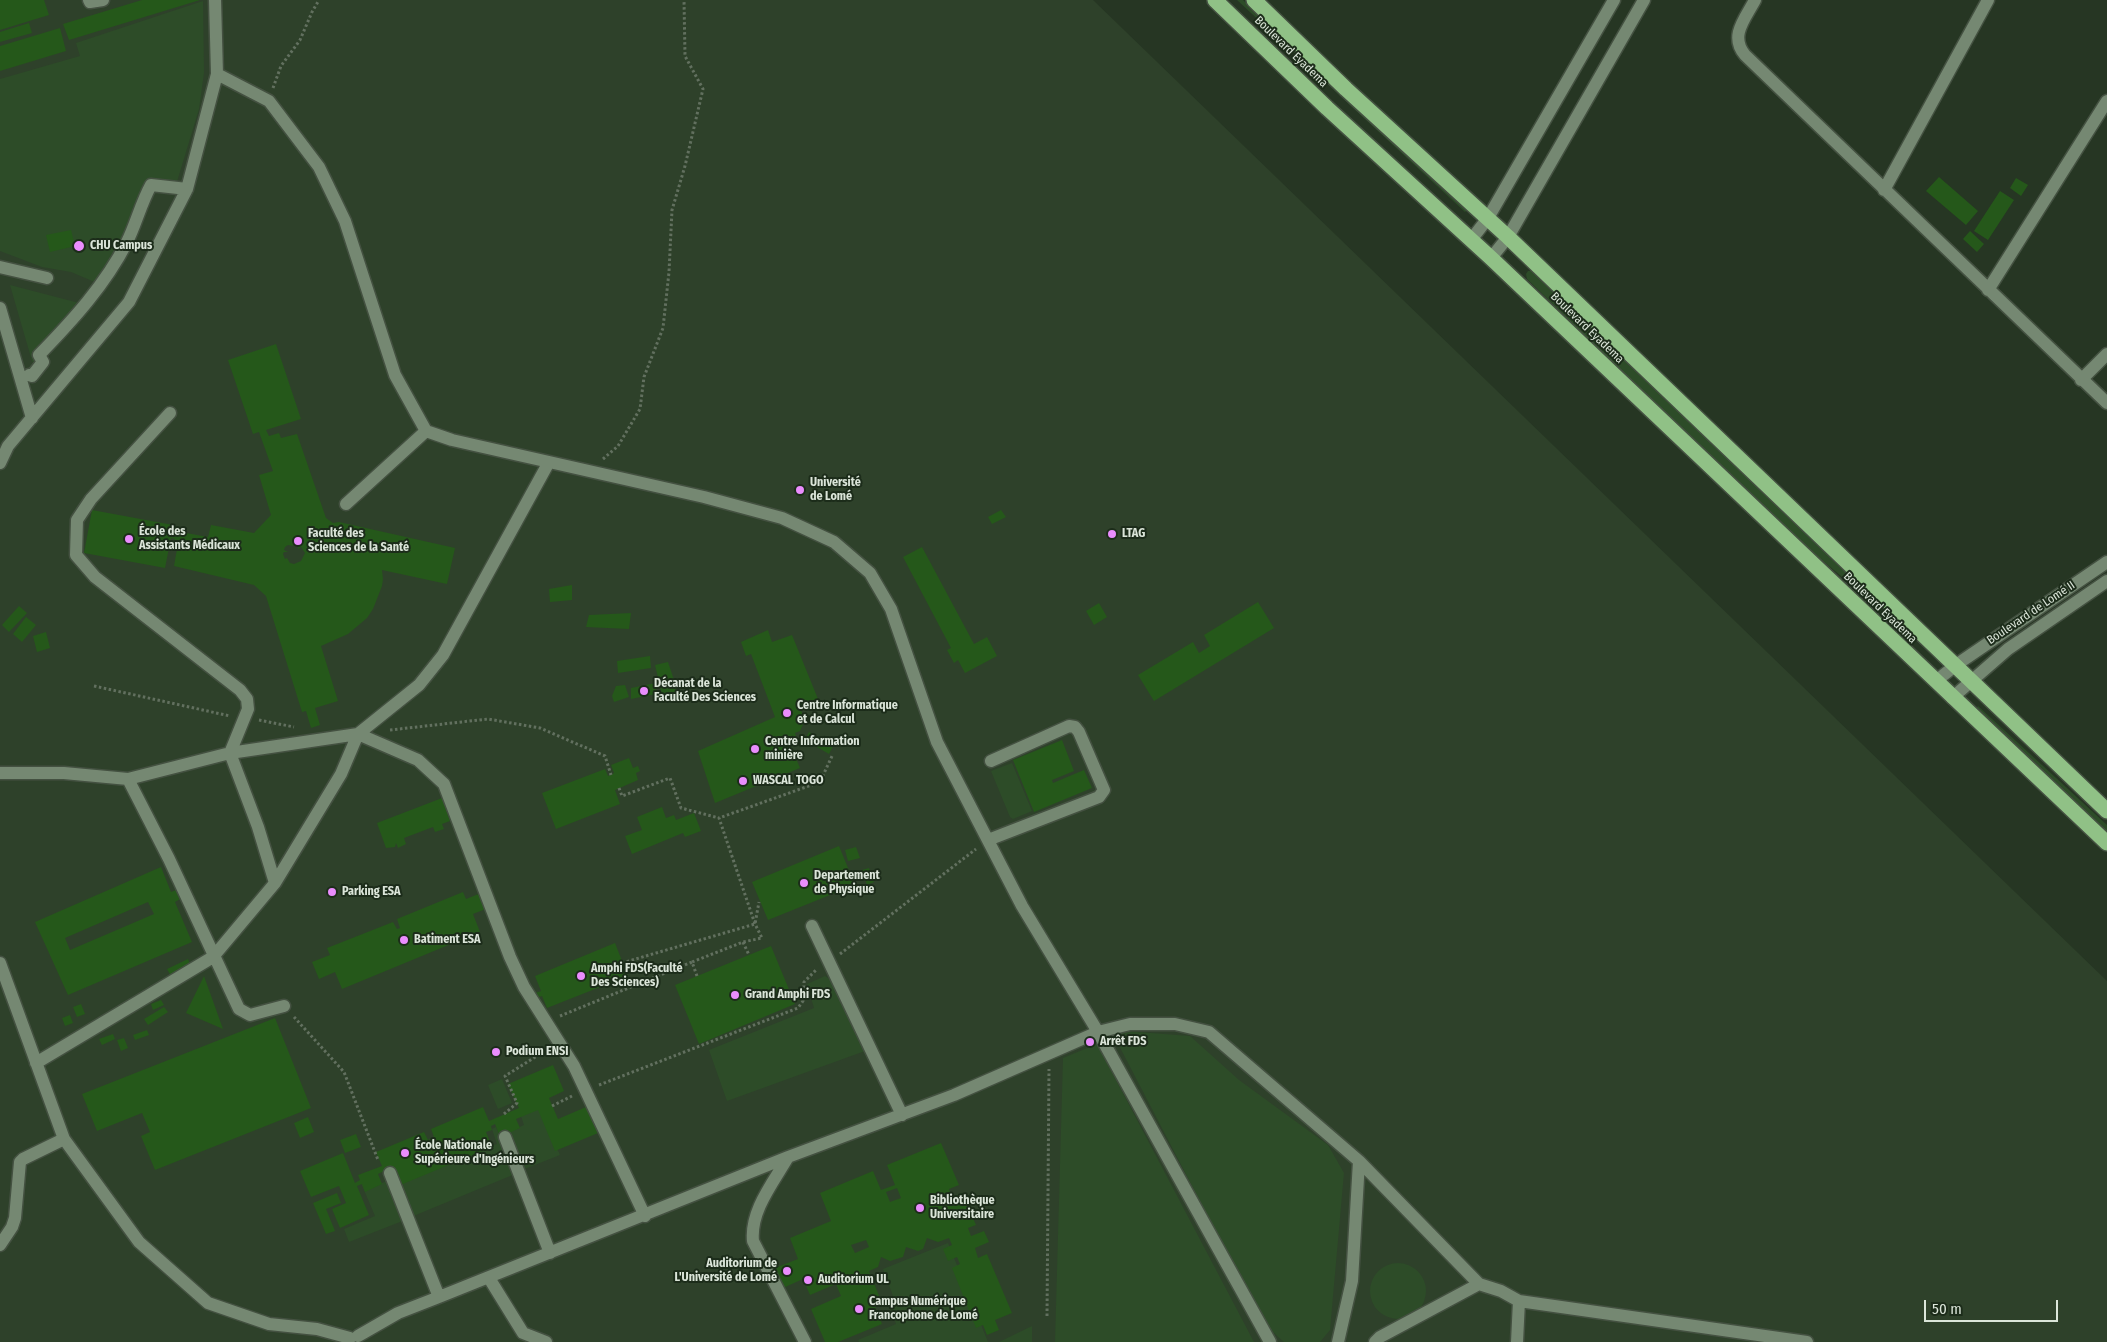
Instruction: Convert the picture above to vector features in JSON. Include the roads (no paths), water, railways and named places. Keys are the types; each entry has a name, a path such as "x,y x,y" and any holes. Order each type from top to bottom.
{"highway":[{"name":"Boulevard Eyadema","path":"1215,0 1327,108 1491,258 2107,844"},
{"name":"Boulevard Eyadema","path":"1254,0 1346,89 1508,237 2107,811"}],"street":[{"path":"89,0 90,2 102,0"},
{"path":"0,463 8,446 129,302 187,189 217,74 215,0"},
{"path":"1471,240 1488,218 1614,0"},
{"path":"1491,258 1508,237 1644,0"},
{"path":"1755,0 1738,33 1739,48 1884,190 2107,403"},
{"path":"1884,190 1988,0"},
{"path":"217,74 269,100 319,167 345,221 395,375 426,431 452,440 704,497 782,518 834,542 870,573 891,609 937,742 1022,906 1098,1032 1270,1342"},
{"path":"1988,290 2107,101"},
{"path":"29,375 32,376 43,362 39,354 80,312 100,286 127,242 151,185 187,189"},
{"path":"0,267 47,278"},
{"path":"0,308 32,418"},
{"path":"2081,380 2107,354"},
{"path":"170,413 91,499 77,520 76,554 95,576 240,690 247,699 248,709 230,753 258,827 275,883"},
{"path":"346,504 426,431"},
{"path":"36,1063 213,957 275,883 341,774 358,734 419,685 443,655 549,462"},
{"name":"Boulevard de Lomé II","path":"1956,665 2107,562"},
{"name":"Boulevard de Lomé II","path":"1952,698 2008,649 2107,581"},
{"path":"1936,682 1956,665"},
{"path":"988,840 1100,797 1104,790 1080,732 1075,727 1069,726 991,760"},
{"path":"0,773 64,773 128,779 230,753 358,734 418,760 444,784 510,957 524,987 559,1042 586,1090 645,1216"},
{"path":"128,779 169,859 213,957 239,1009 244,1013 250,1014 284,1006"},
{"path":"812,926 902,1115"},
{"path":"0,962 64,1139 138,1242 208,1303 269,1324 317,1329 354,1339 398,1314 439,1297 645,1216 788,1157 902,1115 1050,1054 1098,1032 1130,1024 1176,1024 1209,1032 1359,1161 1479,1284 1501,1291 1519,1301 1807,1342"},
{"path":"505,1137 550,1253"},
{"path":"0,1245 16,1218 20,1162 64,1139"},
{"path":"788,1157 755,1216 752,1229 753,1242 806,1342"},
{"path":"1338,1342 1352,1281 1359,1161"},
{"path":"390,1172 439,1297"},
{"path":"489,1278 516,1325 523,1333 546,1342"},
{"path":"1376,1342 1380,1337 1479,1284"},
{"path":"1517,1342 1519,1301"}],"place":[{"name":"CHU Campus","path":"79,246"},
{"name":"Université de Lomé","path":"800,490"},
{"name":"LTAG","path":"1112,534"},
{"name":"École des Assistants Médicaux","path":"129,539"},
{"name":"Faculté des Sciences de la Santé","path":"298,541"},
{"name":"Décanat de la Faculté Des Sciences","path":"644,691"},
{"name":"Centre Informatique et de Calcul","path":"787,713"},
{"name":"Centre Information minière","path":"755,749"},
{"name":"WASCAL TOGO","path":"743,781"},
{"name":"Departement de Physique","path":"804,883"},
{"name":"Parking ESA","path":"332,892"},
{"name":"Batiment ESA","path":"404,940"},
{"name":"Amphi FDS(Faculté Des Sciences)","path":"581,976"},
{"name":"Grand Amphi FDS","path":"735,995"},
{"name":"Arrêt FDS","path":"1090,1042"},
{"name":"Podium ENSI","path":"496,1052"},
{"name":"École Nationale Supérieure d'Ingénieurs","path":"405,1153"},
{"name":"Bibliothèque Universitaire","path":"920,1208"},
{"name":"Auditorium de L'Université de Lomé","path":"787,1271"},
{"name":"Auditorium UL","path":"808,1280"},
{"name":"Campus Numérique Francophone de Lomé","path":"859,1309"}]}
